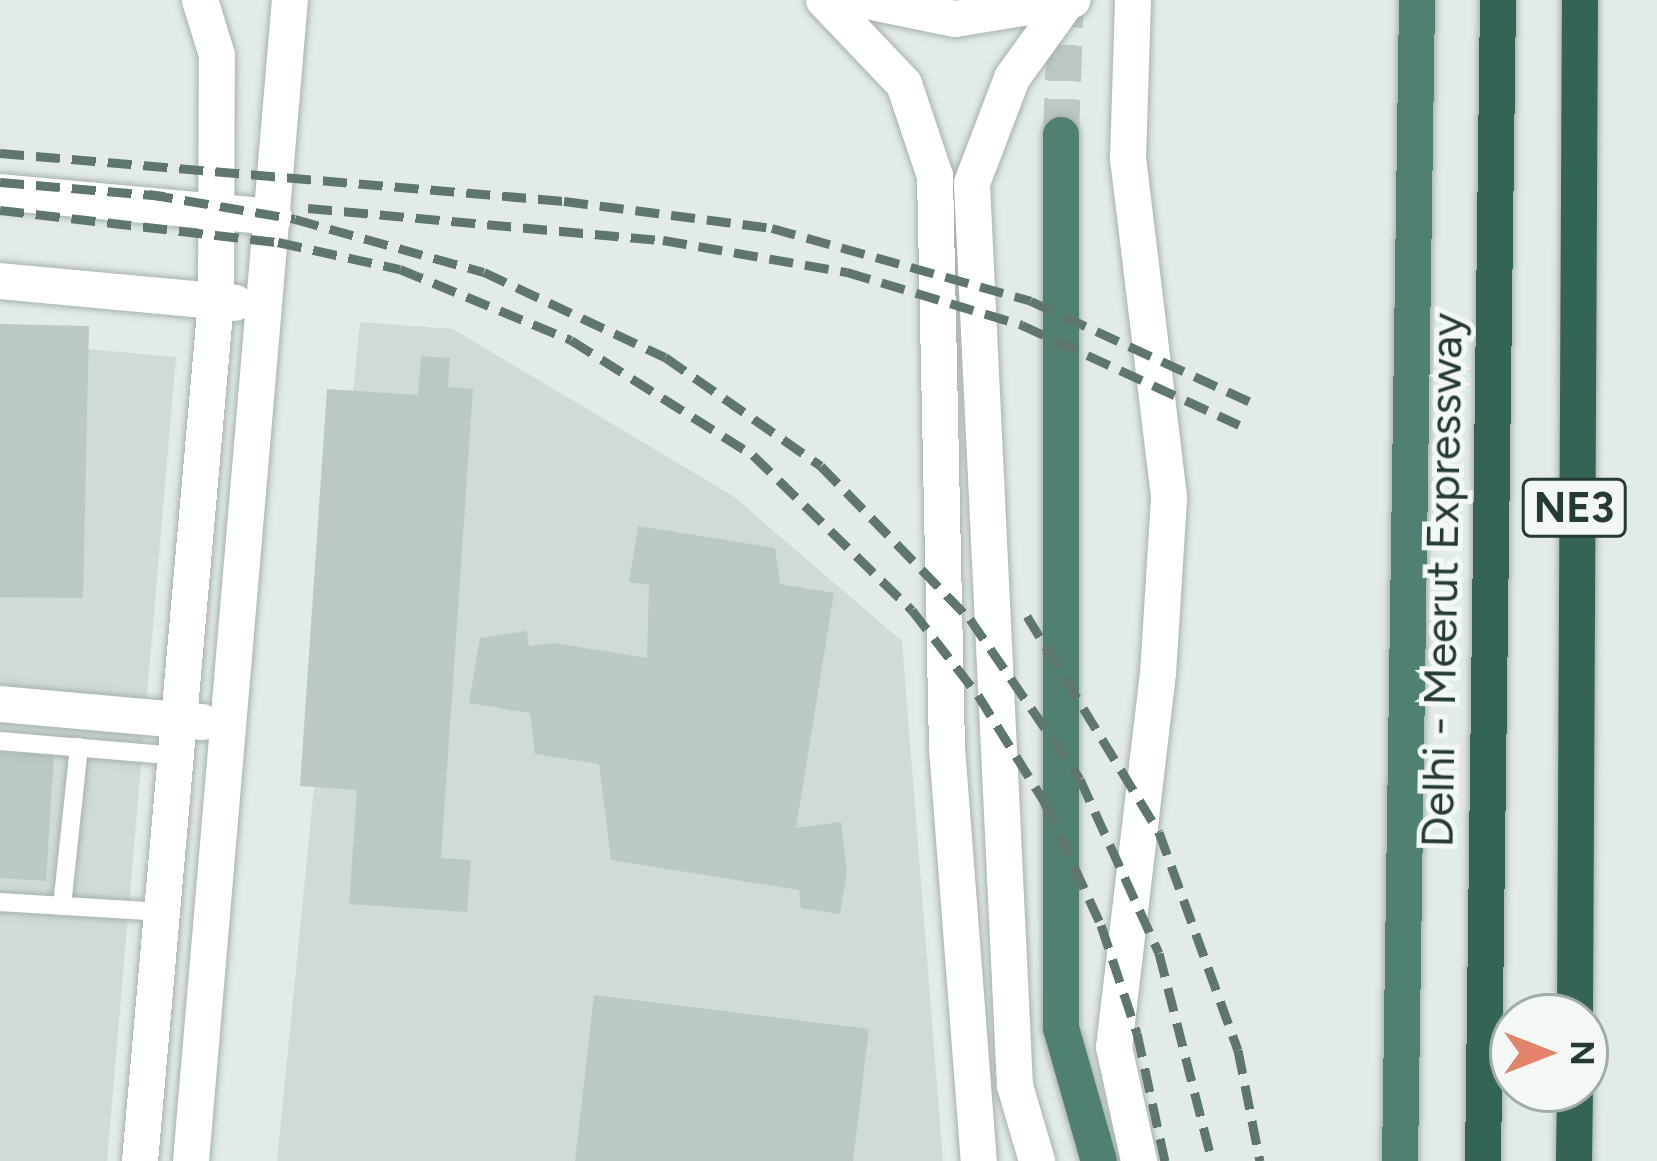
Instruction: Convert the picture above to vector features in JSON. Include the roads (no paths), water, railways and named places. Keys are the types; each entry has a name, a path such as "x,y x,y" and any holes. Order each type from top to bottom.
{"highway":[{"path":"1400,1161 1417,0"},
{"name":"Delhi - Meerut Expressway","path":"1483,1161 1498,0"},
{"name":"NE3","path":"1575,993 1580,0"},
{"path":"1061,136 1061,1028 1099,1161"},
{"path":"1574,1113 1574,1161"}],"street":[{"path":"140,1161 216,301 218,55 200,0"},
{"path":"191,1161 268,307 290,0"},
{"path":"824,0 904,84 934,176 947,748 980,1161"},
{"path":"863,0 956,19 1069,2"},
{"path":"1133,0 1128,158 1169,499 1158,674 1114,1047 1138,1161"},
{"path":"1037,1161 1015,1085 972,183 1012,78 1069,2"},
{"path":"0,193 274,218"},
{"path":"0,281 268,307"},
{"path":"0,704 179,738 230,724"}],"lane":[{"path":"0,741 80,747 179,738"},
{"path":"62,906 80,747"},
{"path":"0,902 163,912"}],"tunnel":[{"path":"1061,135 1066,0"}],"railway":[{"path":"0,153 564,201 772,228 1031,301 1251,402"},
{"path":"0,182 164,196"},
{"path":"149,194 295,219 484,272 665,357 821,466 970,619 1080,779 1159,953 1212,1161"},
{"path":"308,208 663,240 847,272 1022,325 1239,425"},
{"path":"0,210 278,242 400,269 571,340 753,455 912,610 978,695 1044,801 1101,925 1137,1033 1165,1161"},
{"path":"1027,616 1159,832 1238,1050 1260,1161"}]}
